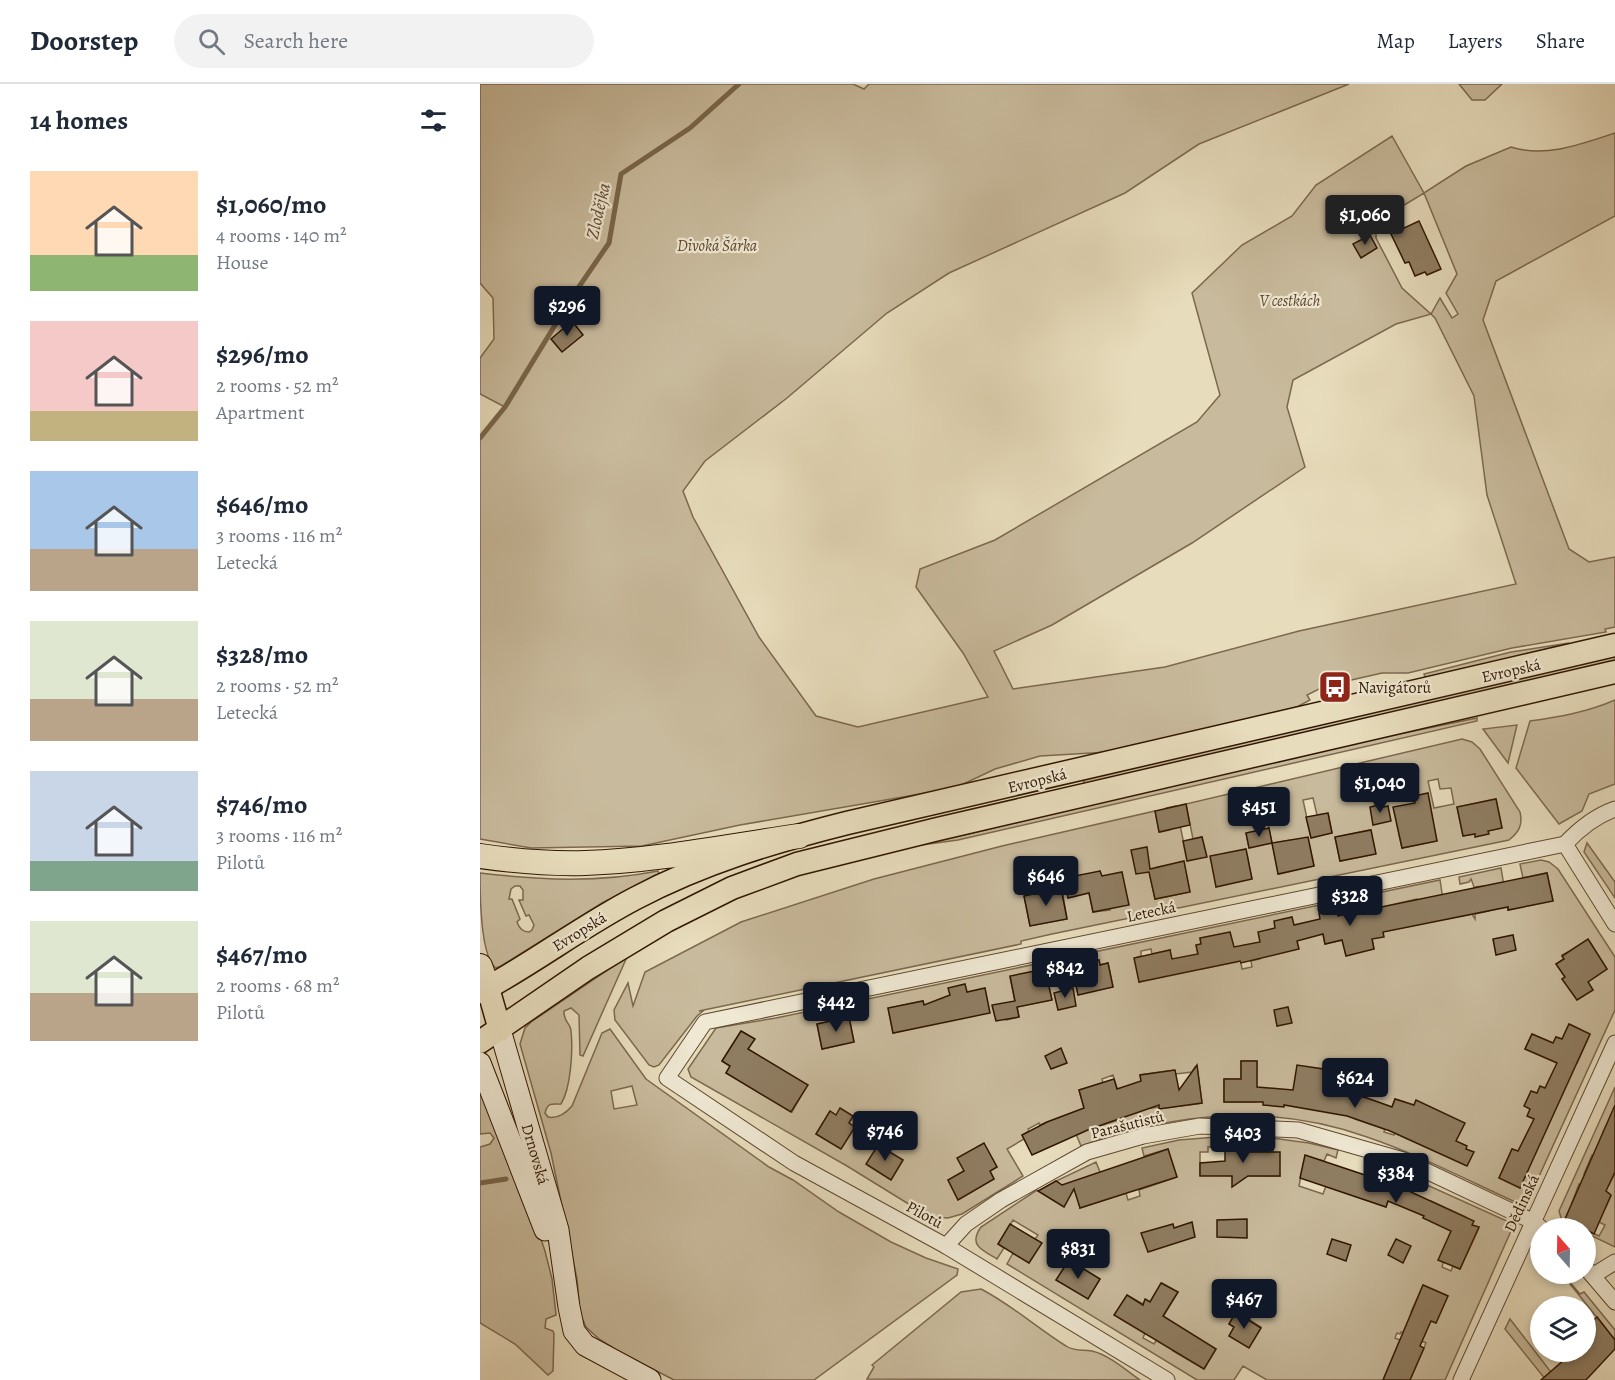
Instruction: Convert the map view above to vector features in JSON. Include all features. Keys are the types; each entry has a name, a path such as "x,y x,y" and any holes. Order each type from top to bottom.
{"highway":[{"path":"480,856 550,863 587,863 627,860 799,836"}],"main road":[{"name":"Evropská","path":"482,982 659,886 723,860 799,836 1615,645"},
{"name":"Evropská","path":"480,1042 588,968 666,921 732,888 797,864 927,831 1615,672"},
{"path":"482,982 500,1030"},
{"name":"Drnovská","path":"500,1030 558,1230 571,1320 579,1339 585,1345 650,1380"},
{"name":"Drnovská","path":"480,1063 565,1280"}],"street":[{"path":"1615,808 1602,813 1580,828 1565,844 1615,924"},
{"name":"Letecká","path":"666,1078 705,1022 1565,844"},
{"name":"Dědinská","path":"1540,1218 1615,1043"},
{"name":"Pilotů","path":"666,1078 794,1163 946,1246 1167,1380"},
{"name":"Parašutistů","path":"946,1246 966,1224 1001,1200 1087,1152 1143,1136 1200,1126 1298,1130 1392,1157 1413,1164 1530,1222"},
{"name":"Dědinská","path":"1461,1380 1530,1239"},
{"path":"1596,1270 1615,1262"},
{"path":"1596,1279 1615,1302"}],"green space":[{"path":"480,84 853,84 864,89 869,84 1349,84 1199,144 1125,193 949,273 887,313 787,398 705,461 683,491 693,517 759,637 816,716 858,727 988,697 963,653 916,587 920,569 995,540 1197,422 1220,395 1192,293 1242,245 1292,216 1316,185 1392,136 1424,193 1466,166 1511,147 1537,151 1550,150 1577,145 1615,133 1615,216 1496,281 1483,320 1569,549 1589,562 1615,557 1615,627 1605,629 1606,632 1512,648 1408,673 1382,673 1325,686 1307,695 1310,700 1297,707 1109,752 1040,756 995,769 955,788 740,825 642,846 531,848 480,839 480,438 505,407 480,394 480,358 494,339 493,298 480,283","holes":["1424,193 1457,274 1446,293 1458,314 1452,318 1440,298 1431,314 1402,288 1376,238 1376,222","1431,314 1474,396 1487,495 1516,584 1299,631 1165,667 1013,689 994,651 1052,625 1192,543 1305,467 1287,407 1293,380 1396,324"]},
{"path":"1459,84 1502,84 1485,100 1472,100"},
{"path":"1569,643 1426,679 1424,674 1511,652"},
{"path":"1615,655 1615,663 1085,786 1083,779"},
{"path":"1615,700 1615,784 1589,794 1582,811 1559,824 1516,768 1530,721 1573,714"},
{"path":"1477,718 1477,721 958,840 921,845 1346,745"},
{"path":"1517,725 1508,763 1483,729"},
{"path":"1462,739 1472,742 1480,749 1520,812 1521,821 1518,831 1509,840 1052,934 1021,941 1021,944 699,1011 703,1011 659,1065 654,1067 649,1065 615,1020 614,1010 628,983 633,1006 645,972 741,922 874,879 1002,846 1155,811 1160,832 1170,830 1166,808 1176,806 1185,849 1206,857 1202,837 1193,839 1186,804","holes":["1438,779 1440,789 1451,788 1454,804 1434,808 1428,781","1425,794 1437,841 1402,848 1397,824 1411,804 1415,803 1414,796","1313,798 1317,815 1328,813 1332,833 1311,837 1303,800","1496,799 1502,828 1463,836 1457,807","1265,810 1272,843 1249,847 1246,833 1257,831 1253,812","1370,830 1375,854 1340,861 1335,837","1290,840 1291,846 1309,843 1314,866 1279,874 1272,843","1247,855 1252,879 1217,886","1069,863 1073,879 1100,871 1110,910 1093,912 1089,893 1075,890 1066,892 1061,865","1175,864 1185,868 1190,892 1155,899 1150,876 1158,873 1157,867","1059,889 1063,895 1067,919 1030,926 1024,896"]},
{"path":"1587,843 1615,882 1615,898 1584,852"},
{"path":"1541,860 1549,862 1558,869 1615,957 1615,1010 1530,1196 1520,1202 1513,1201 1404,1151 1331,1126 1295,1119 1224,1116 1153,1125 1081,1146 1076,1134 1047,1122 1040,1125 1039,1123 1022,1135 1024,1139 1007,1149 1023,1176 962,1214 948,1218 934,1217 691,1077 688,1069 716,1028 776,1018 1440,880 1446,919 1472,914 1475,919 1475,914 1489,911 1484,886 1474,887 1471,879 1469,882 1460,884 1459,877 1501,868 1508,910 1553,901 1547,873 1523,878 1520,864","holes":["1417,899 1422,924 1386,931 1382,907","1336,910 1338,916 1355,912 1360,935 1371,933 1374,949 1346,955 1343,940 1325,944 1320,920 1321,913","1230,932 1237,962 1201,969 1196,945 1201,944 1200,938","1590,942 1607,969 1588,982 1593,990 1577,1000 1562,979 1565,977 1556,964 1564,959 1562,955 1568,952 1570,955","1257,943 1260,959 1251,961 1252,967 1242,969 1238,947","1151,949 1152,954 1170,950 1140,982 1135,958 1141,956 1141,951","1099,960 1100,965 1108,963 1113,987 1078,994 1073,971 1075,970 1074,964","1045,970 1052,1000 1017,1007 1019,1017 1006,1020 1002,1005 1015,1002 1010,977","923,1001 928,1025 893,1033 888,1008","849,1017 854,1042 822,1049 817,1024","1569,1024 1590,1034 1577,1063 1525,1049 1532,1034 1553,1043 1556,1037 1562,1039","741,1031 754,1039 742,1046 807,1085 792,1112 726,1073 730,1066 722,1061","1241,1061 1257,1061 1256,1102 1224,1102 1224,1079 1241,1079","1197,1067 1202,1103 1145,1109 1140,1075 1174,1070 1176,1074 1192,1072","1113,1075 1119,1094 1115,1096 1122,1119 1095,1127 1084,1108 1079,1090 1103,1083 1102,1079","1362,1097 1392,1107 1395,1099 1405,1102 1394,1135 1384,1132 1385,1129 1355,1119","830,1111 836,1115 853,1117 849,1123 855,1127 841,1149 816,1134","984,1144 997,1167 990,1171 994,1179 958,1200 948,1180 964,1171","878,1145 903,1160 891,1180 867,1165","1512,1149 1533,1158 1520,1188 1499,1178"]},
{"path":"658,871 659,874 602,903 501,966 496,968 491,962 482,925 480,873 569,879 636,875","holes":["520,886 523,890 523,900 519,900 526,916 529,915 534,925 529,932 519,926 517,922 520,919 512,899 509,899 511,889"]},
{"path":"627,957 583,1056 580,1055 579,1015 571,1008 564,1011 571,1031 569,1079 561,1104 552,1104 546,1109 545,1113 548,1117 562,1115 572,1106 602,1033 610,1029 646,1079 769,1167 891,1242 958,1269 957,1275 814,1380 674,1380 618,1351 586,1327 580,1313 577,1279 551,1153 520,1044 525,1028","holes":["632,1086 637,1105 614,1109 611,1091"]},
{"path":"1615,1087 1615,1108 1603,1132 1615,1156 1615,1247 1596,1238 1596,1235 1599,1236 1605,1225 1596,1220 1596,1218 1602,1205 1606,1207 1611,1196 1607,1192 1587,1182 1585,1186 1579,1184 1572,1203 1576,1205 1572,1214 1568,1213 1566,1218 1561,1218 1559,1211","holes":["1592,1155 1607,1161 1605,1171 1614,1175 1609,1185 1584,1174"]},
{"path":"480,1091 534,1219 552,1279 556,1315 546,1319 545,1328 553,1331 554,1334 553,1371 548,1375 515,1344 480,1323 480,1147 490,1144 494,1138 490,1133 480,1134"},
{"path":"1216,1137 1216,1147 1208,1147 1208,1152 1200,1152 1200,1175 1280,1176 1272,1148 1264,1148 1264,1137 1309,1143 1338,1150 1336,1158 1327,1154 1324,1161 1305,1156 1299,1186 1323,1194 1326,1186 1386,1207 1393,1185 1386,1182 1387,1178 1380,1175 1383,1165 1509,1222 1511,1231 1445,1380 1410,1380 1426,1343 1401,1332 1397,1333 1395,1338 1400,1340 1383,1380 1267,1380 1243,1366 1234,1380 1197,1380 1007,1264 1013,1253 1029,1263 1041,1243 1035,1239 1038,1235 1013,1220 998,1244 1004,1248 997,1259 982,1250 976,1243 977,1233 981,1227 1037,1190 1064,1207 1072,1192 1056,1181 1096,1162 1100,1172 1080,1208 1126,1193 1128,1200 1140,1196 1139,1190 1177,1177 1168,1149 1144,1156 1142,1148 1179,1140","holes":["1431,1201 1466,1217 1472,1225 1479,1228 1460,1269 1453,1266 1451,1271 1442,1267 1451,1231 1423,1218","1069,1260 1100,1279 1088,1298 1056,1280","1162,1283 1178,1292 1163,1317 1167,1323 1154,1344 1143,1338 1145,1333 1115,1315 1127,1295 1143,1304 1146,1299 1150,1302","1423,1285 1448,1296 1436,1323 1411,1312","1236,1312 1261,1327 1252,1342 1238,1341 1229,1336 1234,1327 1229,1324","1185,1330 1216,1349 1204,1369 1173,1351"]},
{"path":"1570,1284 1580,1294 1584,1292 1587,1296 1580,1296"},
{"path":"981,1289 1069,1348 1092,1351 1105,1356 1140,1380 867,1379 874,1367 872,1365 961,1292"},
{"path":"1596,1307 1615,1330 1615,1340 1596,1316"},
{"path":"1510,1319 1530,1345 1530,1360 1505,1329"},
{"path":"1532,1362 1543,1362 1554,1376 1546,1380"}],"building":[{"path":"1419,221 1441,269 1427,275 1425,272 1415,276 1409,262 1405,263 1391,234"},
{"path":"1370,235 1377,248 1361,258 1353,244"},
{"path":"572,321 583,335 562,352 551,339"},
{"path":"1428,793 1437,841 1402,848 1393,807 1415,803 1414,796"},
{"path":"1496,799 1502,828 1475,837 1475,834 1463,836 1457,807"},
{"path":"1186,804 1190,825 1159,832 1155,811"},
{"path":"1383,804 1383,807 1388,806 1391,821 1373,825 1370,807"},
{"path":"1328,813 1332,833 1311,838 1306,817"},
{"path":"1269,828 1272,843 1249,848 1246,833"},
{"path":"1371,830 1376,854 1340,861 1335,837"},
{"path":"1202,837 1207,857 1187,861 1183,841"},
{"path":"1308,837 1314,866 1278,874 1272,843"},
{"path":"1147,847 1150,869 1184,861 1190,892 1155,899 1149,872 1136,874 1131,850"},
{"path":"1246,849 1252,879 1216,887 1210,856"},
{"path":"1100,871 1102,876 1122,872 1129,905 1093,912 1089,893 1068,898 1064,878"},
{"path":"1547,873 1553,901 1508,910 1508,907 1383,932 1384,937 1372,939 1374,949 1346,956 1342,940 1325,944 1323,934 1297,941 1299,949 1241,963 1240,961 1139,982 1134,958 1170,950 1172,959 1198,954 1196,945 1201,944 1200,938 1230,932 1234,947 1260,942 1258,932 1275,928 1274,921 1292,917 1294,925 1320,919 1319,913 1336,910 1338,916"},
{"path":"1061,888 1067,919 1030,926 1024,896"},
{"path":"1513,935 1516,950 1496,955 1493,939"},
{"path":"1588,939 1607,969 1588,982 1593,990 1577,1000 1562,979 1565,977 1556,964 1564,959 1562,956"},
{"path":"1089,960 1090,962 1099,960 1100,965 1108,963 1113,987 1078,995 1073,970 1075,970 1074,963"},
{"path":"1045,969 1052,1000 1017,1007 1019,1017 996,1021 992,1005 1015,1001 1010,976"},
{"path":"965,984 967,992 985,988 990,1013 893,1033 888,1008 923,1001 924,1005 950,995 948,988"},
{"path":"1073,988 1076,1006 1058,1010 1054,993"},
{"path":"1288,1007 1292,1023 1277,1026 1274,1010"},
{"path":"849,1017 854,1042 822,1049 817,1024"},
{"path":"1569,1024 1590,1034 1520,1188 1499,1178 1512,1149 1518,1151 1534,1119 1527,1116 1530,1109 1524,1106 1531,1091 1537,1093 1540,1086 1545,1088 1557,1063 1525,1049 1532,1034 1553,1043 1556,1037 1562,1039"},
{"path":"741,1031 755,1039 748,1049 808,1085 791,1112 726,1073 730,1066 722,1061"},
{"path":"1061,1048 1067,1063 1051,1069 1045,1056"},
{"path":"1241,1061 1257,1061 1257,1087 1293,1090 1297,1065 1330,1070 1327,1089 1367,1098 1392,1107 1395,1099 1414,1105 1416,1100 1465,1123 1456,1141 1474,1152 1467,1166 1390,1131 1347,1116 1284,1105 1284,1107 1263,1105 1263,1102 1224,1102 1224,1079 1241,1079"},
{"path":"1197,1065 1202,1103 1159,1109 1159,1105 1090,1129 1032,1155 1022,1135 1047,1122 1084,1108 1079,1090 1114,1079 1117,1089 1141,1081 1140,1075 1175,1070 1179,1090"},
{"path":"1615,1105 1615,1172 1606,1191 1611,1195 1596,1229 1596,1218 1565,1218"},
{"path":"840,1108 853,1116 849,1123 855,1127 841,1149 816,1134 830,1111 836,1115"},
{"path":"984,1143 997,1167 990,1171 994,1179 958,1200 948,1180 964,1171 957,1158"},
{"path":"1225,1143 1240,1143 1240,1148 1248,1148 1248,1152 1280,1152 1280,1176 1248,1176 1232,1187 1232,1176 1200,1176 1200,1163 1225,1161"},
{"path":"878,1145 903,1160 891,1180 866,1164"},
{"path":"1168,1149 1177,1177 1080,1208 1074,1189 1064,1207 1038,1191 1056,1181 1062,1185"},
{"path":"1305,1155 1398,1186 1474,1221 1472,1225 1479,1227 1460,1269 1438,1260 1451,1231 1423,1218 1424,1216 1388,1201 1386,1207 1300,1178"},
{"path":"1247,1219 1247,1238 1217,1237 1217,1220"},
{"path":"1192,1222 1195,1237 1148,1252 1141,1233 1173,1224 1174,1228"},
{"path":"1010,1224 1042,1243 1029,1263 998,1244"},
{"path":"1332,1239 1351,1245 1346,1261 1327,1254"},
{"path":"1396,1239 1411,1246 1403,1263 1388,1255"},
{"path":"1069,1260 1100,1279 1088,1299 1056,1280"},
{"path":"1161,1283 1178,1292 1163,1316 1216,1349 1204,1369 1114,1315 1127,1295 1143,1305 1145,1299 1150,1302"},
{"path":"1423,1285 1448,1296 1436,1323 1431,1321 1420,1346 1424,1348 1410,1380 1383,1380"},
{"path":"1236,1312 1261,1328 1249,1348 1229,1336 1234,1327 1229,1324"},
{"path":"1596,1318 1615,1340 1615,1349 1586,1380 1541,1380 1562,1362 1596,1362"}],"waterway":[{"name":"Zlodějka","path":"480,438 505,407 574,294 609,243 621,174 690,128 739,84"},
{"path":"480,1183 506,1179"}],"place":[{"name":"Navigátorů","path":"1335,687"}],"park label":[{"name":"Divoká Šárka","path":"717,245"},
{"name":"V cestkách","path":"1290,300"}]}
